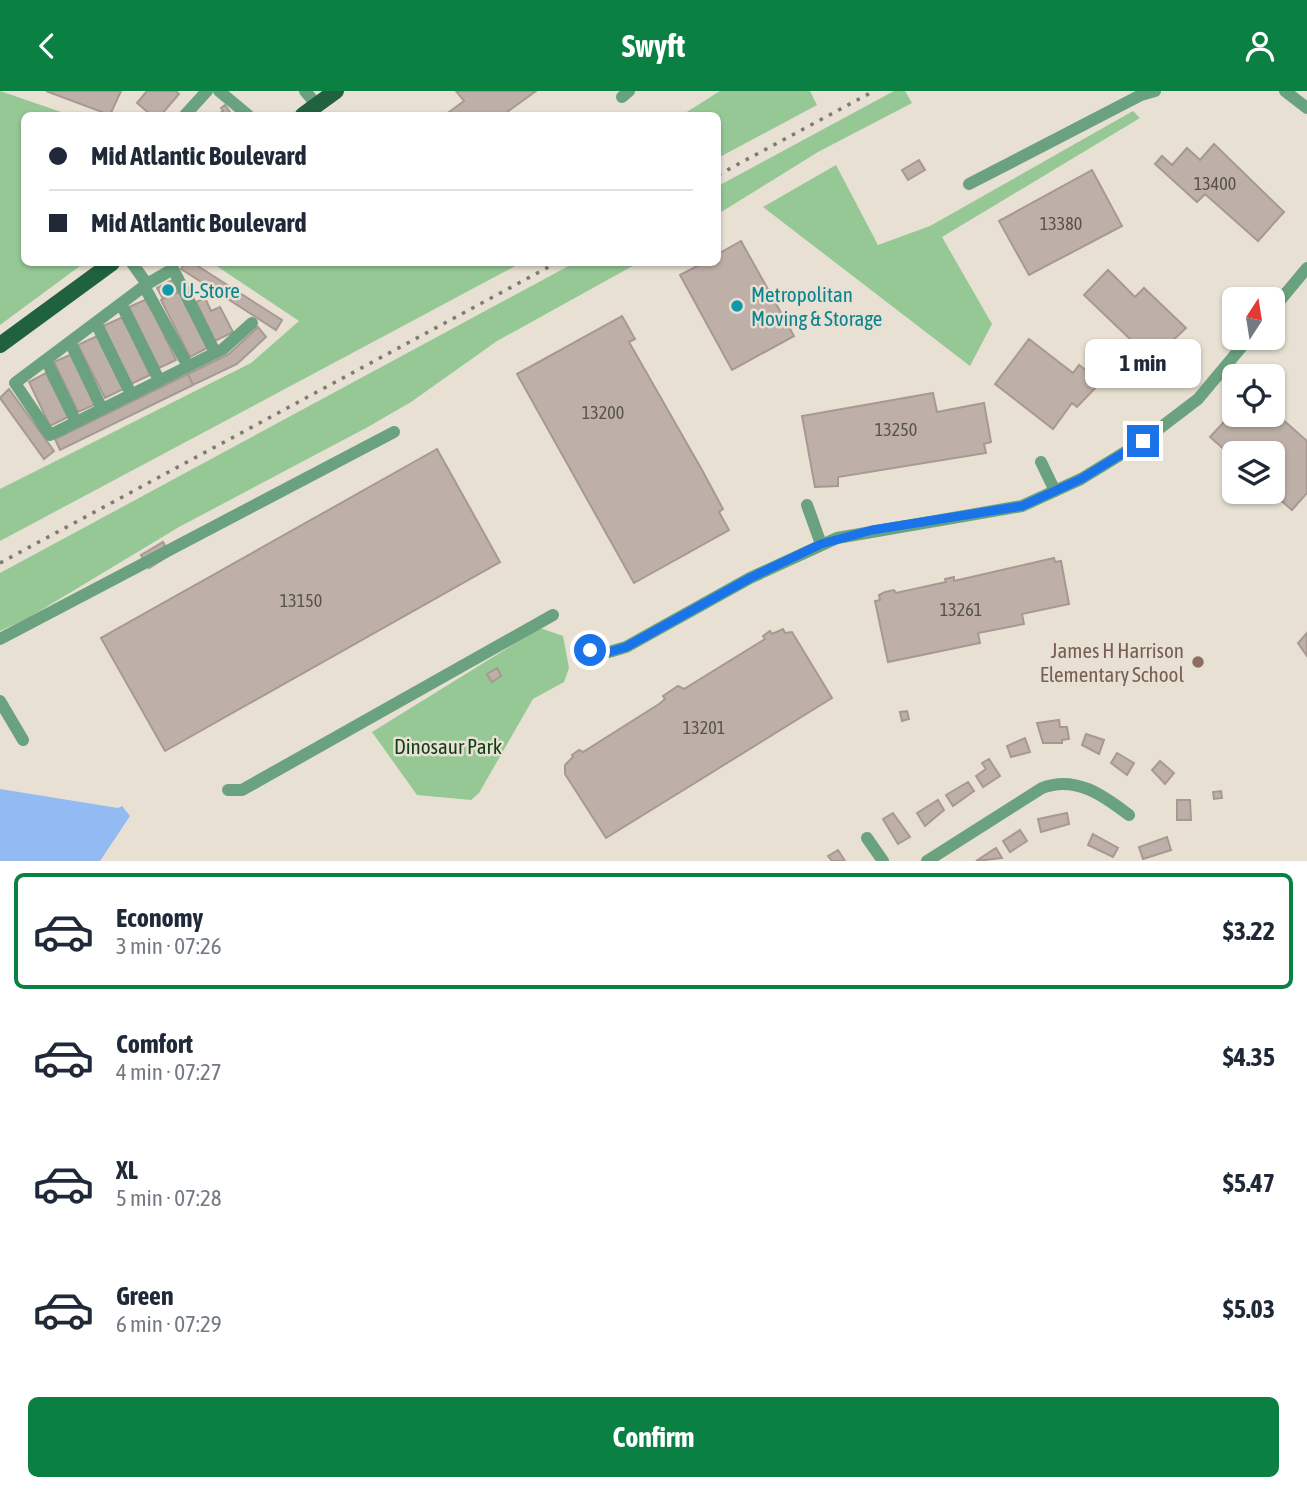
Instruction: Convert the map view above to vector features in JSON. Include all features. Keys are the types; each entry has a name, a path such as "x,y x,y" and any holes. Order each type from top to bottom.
{"main road":[{"path":"307,112 335,91"},
{"path":"0,345 107,266"}],"street":[{"path":"189,112 207,91"},
{"path":"219,91 241,112"},
{"path":"305,91 317,105"},
{"path":"969,184 1141,95 1155,91"},
{"path":"1285,91 1307,108"},
{"path":"134,266 188,366"},
{"path":"1285,294 1307,268"},
{"path":"215,352 173,269 146,285 16,383 50,435 215,352 252,323"},
{"path":"121,304 159,380"},
{"path":"96,323 131,394"},
{"path":"70,342 102,409"},
{"path":"590,650 609,652 626,647 750,578 821,544 872,530 1022,506 1055,491 1143,441 1198,399 1239,350"},
{"path":"46,360 76,422"},
{"path":"0,639 394,432"},
{"path":"1041,462 1055,491"},
{"path":"807,505 821,544"},
{"path":"228,790 242,790 553,615"},
{"path":"0,701 23,740"},
{"path":"926,861 1042,788 1055,783 1087,788 1129,815"},
{"path":"867,838 883,861"}],"green space":[{"path":"0,91 61,112 21,112 21,266 80,266 0,325"},
{"path":"720,91 810,91 817,105 721,156 721,112 687,112"},
{"path":"894,91 905,91 912,103 818,152 721,212 721,184"},
{"path":"1133,111 1140,118 942,237 992,324 970,366 763,207 836,165 878,245 930,226"},
{"path":"216,266 515,266 0,541 0,489 251,363 299,321"},
{"path":"568,266 633,266 497,341 411,402 366,428 179,527 28,618 0,631 0,573"},
{"name":"Dinosaur Park","path":"540,628 563,636 569,668 564,682 533,699 479,793 471,800 417,795 372,732"}],"water":[{"path":"0,789 118,808 122,806 130,816 100,861 0,861"}],"building":[{"path":"46,91 121,91 111,112 102,112"},
{"path":"147,91 176,91 179,94 164,112 148,112 137,103"},
{"path":"456,91 536,91 507,112 449,112 464,101"},
{"path":"225,105 230,112 222,112 221,108"},
{"path":"1214,144 1284,212 1258,241 1205,194 1197,202 1155,164 1162,156 1172,165 1187,148 1200,160"},
{"path":"919,160 925,170 908,180 902,170"},
{"path":"1092,170 1122,226 1029,275 999,221"},
{"name":"Metropolitan Moving & Storage","path":"741,241 794,336 732,370 680,275 697,266 721,266 721,252"},
{"path":"183,266 198,266 282,320 276,330 181,269"},
{"path":"1108,270 1135,297 1144,288 1186,328 1152,360 1084,295"},
{"name":"U-Store","path":"172,280 178,292 163,299 157,288"},
{"path":"179,292 207,348 190,357 161,300"},
{"path":"205,298 211,311 220,307 233,332 215,341 196,302"},
{"path":"147,299 176,360 159,368 129,307"},
{"path":"622,316 635,339 629,342 723,509 719,512 729,530 634,583 517,374"},
{"path":"123,317 150,375 131,384 103,326"},
{"path":"258,327 266,337 237,364 193,385 188,374 229,354"},
{"path":"97,336 123,389 105,398 78,345"},
{"path":"1029,339 1073,373 1079,365 1101,382 1077,407 1072,403 1053,429 995,384"},
{"path":"72,354 96,404 78,412 54,362"},
{"path":"46,373 68,417 50,426 29,382"},
{"path":"188,374 193,385 60,450 55,439"},
{"path":"9,389 54,451 44,459 0,398"},
{"path":"933,393 937,412 984,403 991,442 984,444 986,453 838,477 838,486 815,487 802,416"},
{"path":"1285,422 1307,441 1307,493 1292,510 1285,504 1285,441 1222,441 1222,448 1210,437 1222,424 1222,427 1285,427"},
{"path":"437,449 500,562 165,751 101,638"},
{"path":"163,542 170,555 149,568 141,555"},
{"path":"1054,558 1055,562 1061,561 1069,604 1022,614 1024,624 978,633 980,643 888,662 875,601 880,600 879,595"},
{"path":"783,629 785,633 792,632 832,698 606,838 565,774 565,765 572,755 579,750 583,752 659,704 665,699 663,696 678,686 684,689 765,639 763,636 770,631 772,634"},
{"path":"1307,633 1307,656 1298,643"},
{"path":"1307,633 1307,656 1298,643"},
{"path":"497,668 501,676 492,682 487,674"},
{"path":"907,711 909,719 902,721 900,712"},
{"path":"1059,720 1060,727 1067,727 1069,739 1062,740 1062,743 1043,743 1037,723"},
{"path":"1086,734 1104,740 1099,754 1082,745"},
{"path":"1025,738 1030,752 1011,757 1007,746"},
{"path":"1117,753 1134,763 1127,775 1111,763"},
{"path":"989,759 1000,776 983,787 976,776 986,769 982,763"},
{"path":"1160,761 1174,773 1165,784 1152,770"},
{"path":"968,782 974,791 953,806 946,795"},
{"path":"1221,791 1222,798 1214,799 1213,792"},
{"path":"938,800 944,810 925,826 917,813"},
{"path":"1177,800 1190,800 1191,820 1177,820"},
{"path":"893,813 910,837 898,844 883,819"},
{"path":"1067,813 1069,824 1041,832 1038,819"},
{"path":"1020,830 1027,841 1010,852 1003,841"},
{"path":"1093,834 1118,848 1113,857 1088,845"},
{"path":"1167,837 1171,850 1143,859 1139,847"},
{"path":"996,848 1002,858 976,861"},
{"path":"838,850 845,861 832,861 828,856"}],"railway":[{"path":"721,173 874,91"},
{"path":"0,563 550,266"}],"place":[{"name":"U-Store","path":"168,290"},
{"name":"Metropolitan Moving & Storage","path":"737,306"},
{"name":"James H Harrison Elementary School","path":"1198,662"}],"route":[{"path":"590,650 618,651 750,578 837,538 1022,506 1081,479 1143,441"}]}
